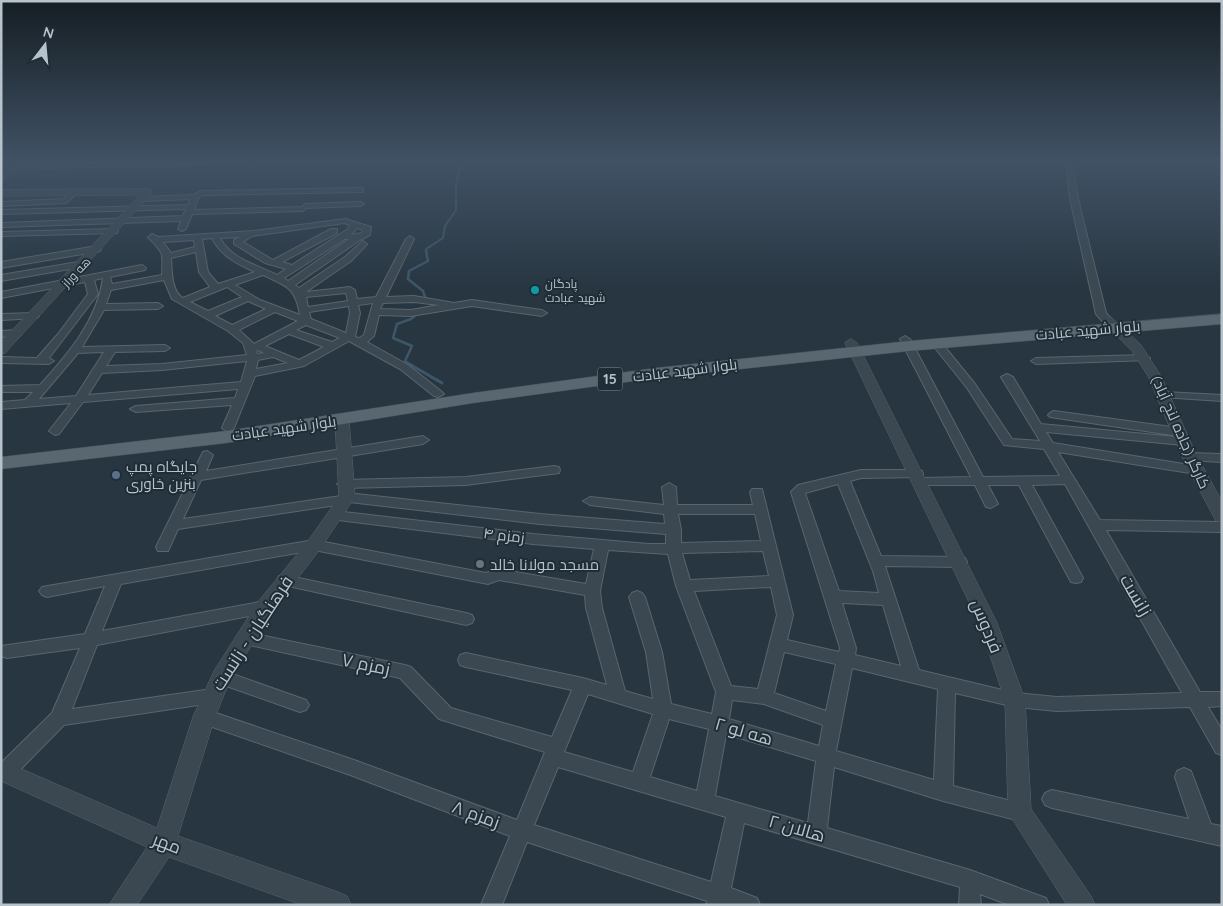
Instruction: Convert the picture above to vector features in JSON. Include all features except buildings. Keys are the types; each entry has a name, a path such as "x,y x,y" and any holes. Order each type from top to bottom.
{"main road":[{"name":"بلوار شهید عبادت","path":"907,342 936,343 1222,311"},
{"name":"بلوار شهید عبادت","path":"1,453 228,428 438,394 654,368 854,347 1112,324 1222,319"},
{"name":"بلوار شهید عبادت","path":"1,463 226,437 342,420 654,368"}],"street":[{"path":"1,204 17,203"},
{"name":"هه وراز","path":"1,350 84,264 138,203"},
{"path":"182,229 194,203"},
{"path":"298,228 306,203"},
{"path":"1075,203 1101,314 1112,324"},
{"path":"1,212 133,209 189,213 360,204"},
{"path":"1,225 168,219 189,213"},
{"path":"152,238 162,231 168,219"},
{"path":"152,238 251,233 345,221 368,229 366,236 352,242 288,285"},
{"path":"300,294 344,262 352,242 354,224"},
{"path":"3,234 114,231"},
{"path":"237,242 334,231 273,262"},
{"path":"237,242 251,233"},
{"path":"214,235 217,243 223,250 278,278 300,294 305,315"},
{"path":"198,236 204,272 216,288"},
{"path":"152,238 163,246 167,256 168,277 175,297 232,330 248,342 254,351 268,356"},
{"path":"318,239 332,243 352,242"},
{"path":"250,374 300,364 332,346 369,336 375,312 410,240"},
{"path":"237,242 273,262 293,268"},
{"path":"278,278 332,243"},
{"path":"1,265 97,249"},
{"path":"167,256 200,249"},
{"path":"326,260 344,262"},
{"path":"1,278 84,264"},
{"path":"1,295 142,268"},
{"path":"181,302 264,272"},
{"path":"27,405 65,361 102,307 107,288 106,276"},
{"path":"107,288 168,277"},
{"path":"40,361 62,336 93,294 89,279"},
{"path":"228,284 274,309 305,315 355,340 404,367 438,394"},
{"path":"300,294 350,290 355,313 355,340"},
{"path":"1,299 53,296"},
{"path":"206,316 250,297"},
{"path":"228,428 250,374 254,351 287,330 305,315 353,304 403,298 432,300 453,306"},
{"path":"375,312 412,313 472,303 542,313"},
{"path":"102,307 158,306"},
{"path":"232,330 274,309"},
{"path":"1,317 34,316"},
{"name":"کارگر (جاده لنج آباد)","path":"1112,324 1145,358 1165,395 1193,463 1222,516"},
{"path":"287,330 332,346"},
{"path":"1,334 17,333"},
{"path":"907,342 991,504"},
{"path":"936,343 971,386 1008,442 1193,463 1222,458"},
{"name":"فردوس","path":"854,347 988,623 1015,700 1020,812"},
{"path":"73,350 165,348"},
{"path":"55,430 112,349"},
{"path":"98,370 162,368 254,351 271,354 300,364"},
{"path":"1036,362 1145,358"},
{"path":"1,360 65,361"},
{"name":"زانست","path":"1007,377 1096,525 1222,747"},
{"path":"3,408 245,385"},
{"path":"1,390 43,388"},
{"path":"1165,395 1219,400"},
{"path":"136,409 239,401"},
{"path":"1054,415 1172,431"},
{"path":"342,420 344,453 342,499"},
{"path":"1036,427 1183,441"},
{"path":"196,478 423,440"},
{"path":"163,548 207,455"},
{"path":"175,525 466,481 554,470"},
{"path":"817,834 826,755 847,662 848,648 834,597 798,492 803,488 861,474 980,482 1068,480"},
{"path":"842,478 889,599 912,674"},
{"path":"1023,481 1076,578"},
{"path":"669,487 674,530 674,550 684,586 725,692 705,801"},
{"path":"757,492 786,615 764,697"},
{"path":"342,499 540,519 674,530"},
{"name":"زمزم ۴","path":"342,499 533,539 602,546 674,550 770,546"},
{"name":"فرهنگیان - زانست","path":"122,905 164,843 204,717 221,677 265,607 284,580 314,544 342,499"},
{"path":"584,522 591,499 672,510 761,509"},
{"path":"533,539 540,519"},
{"path":"1096,525 1222,527"},
{"path":"47,591 115,581 314,544 488,579 497,574 592,591"},
{"path":"602,546 592,591 594,608 618,696"},
{"path":"875,561 960,562"},
{"path":"284,580 466,619"},
{"path":"3,771 59,718 115,581"},
{"path":"684,586 778,581"},
{"path":"637,597 654,652 663,710 639,783"},
{"path":"834,597 889,599"},
{"path":"7,651 90,640 265,607"},
{"name":"زمزم ۷","path":"245,638 405,672 445,714 554,752"},
{"path":"778,644 847,662 912,674 1015,700 1057,704 1222,699"},
{"name":"هه لو ۲","path":"466,660 583,685 663,710 720,724 826,755 943,792 1020,812"},
{"path":"221,677 300,705"},
{"path":"943,792 947,683"},
{"path":"491,905 583,685"},
{"path":"725,692 764,697 834,721"},
{"path":"59,718 212,696"},
{"name":"زمزم ۸","path":"204,717 354,768 718,900 750,905"},
{"name":"هالان ۲","path":"554,752 639,783 737,810 970,880 1039,905"},
{"name":"مهر","path":"3,771 164,843 338,905"},
{"path":"1184,777 1213,834"},
{"path":"1052,799 1213,834"},
{"path":"718,900 737,810"},
{"path":"1020,812 1082,905"},
{"path":"970,880 970,905"}],"waterway":[{"path":"427,253 426,249 443,238 445,226 456,210 456,203"},
{"path":"425,297 423,291 408,279 409,271 428,261 426,251"},
{"path":"413,366 405,361 412,346 393,338 397,324 411,319 417,314"},
{"path":"411,365 442,383"}],"place":[{"name":"پادگان شهید عبادت","path":"535,290"},
{"name":"جایگاه پمپ بنزین خاوری","path":"116,475"},
{"name":"مسجد مولانا خالد","path":"480,564"}]}
